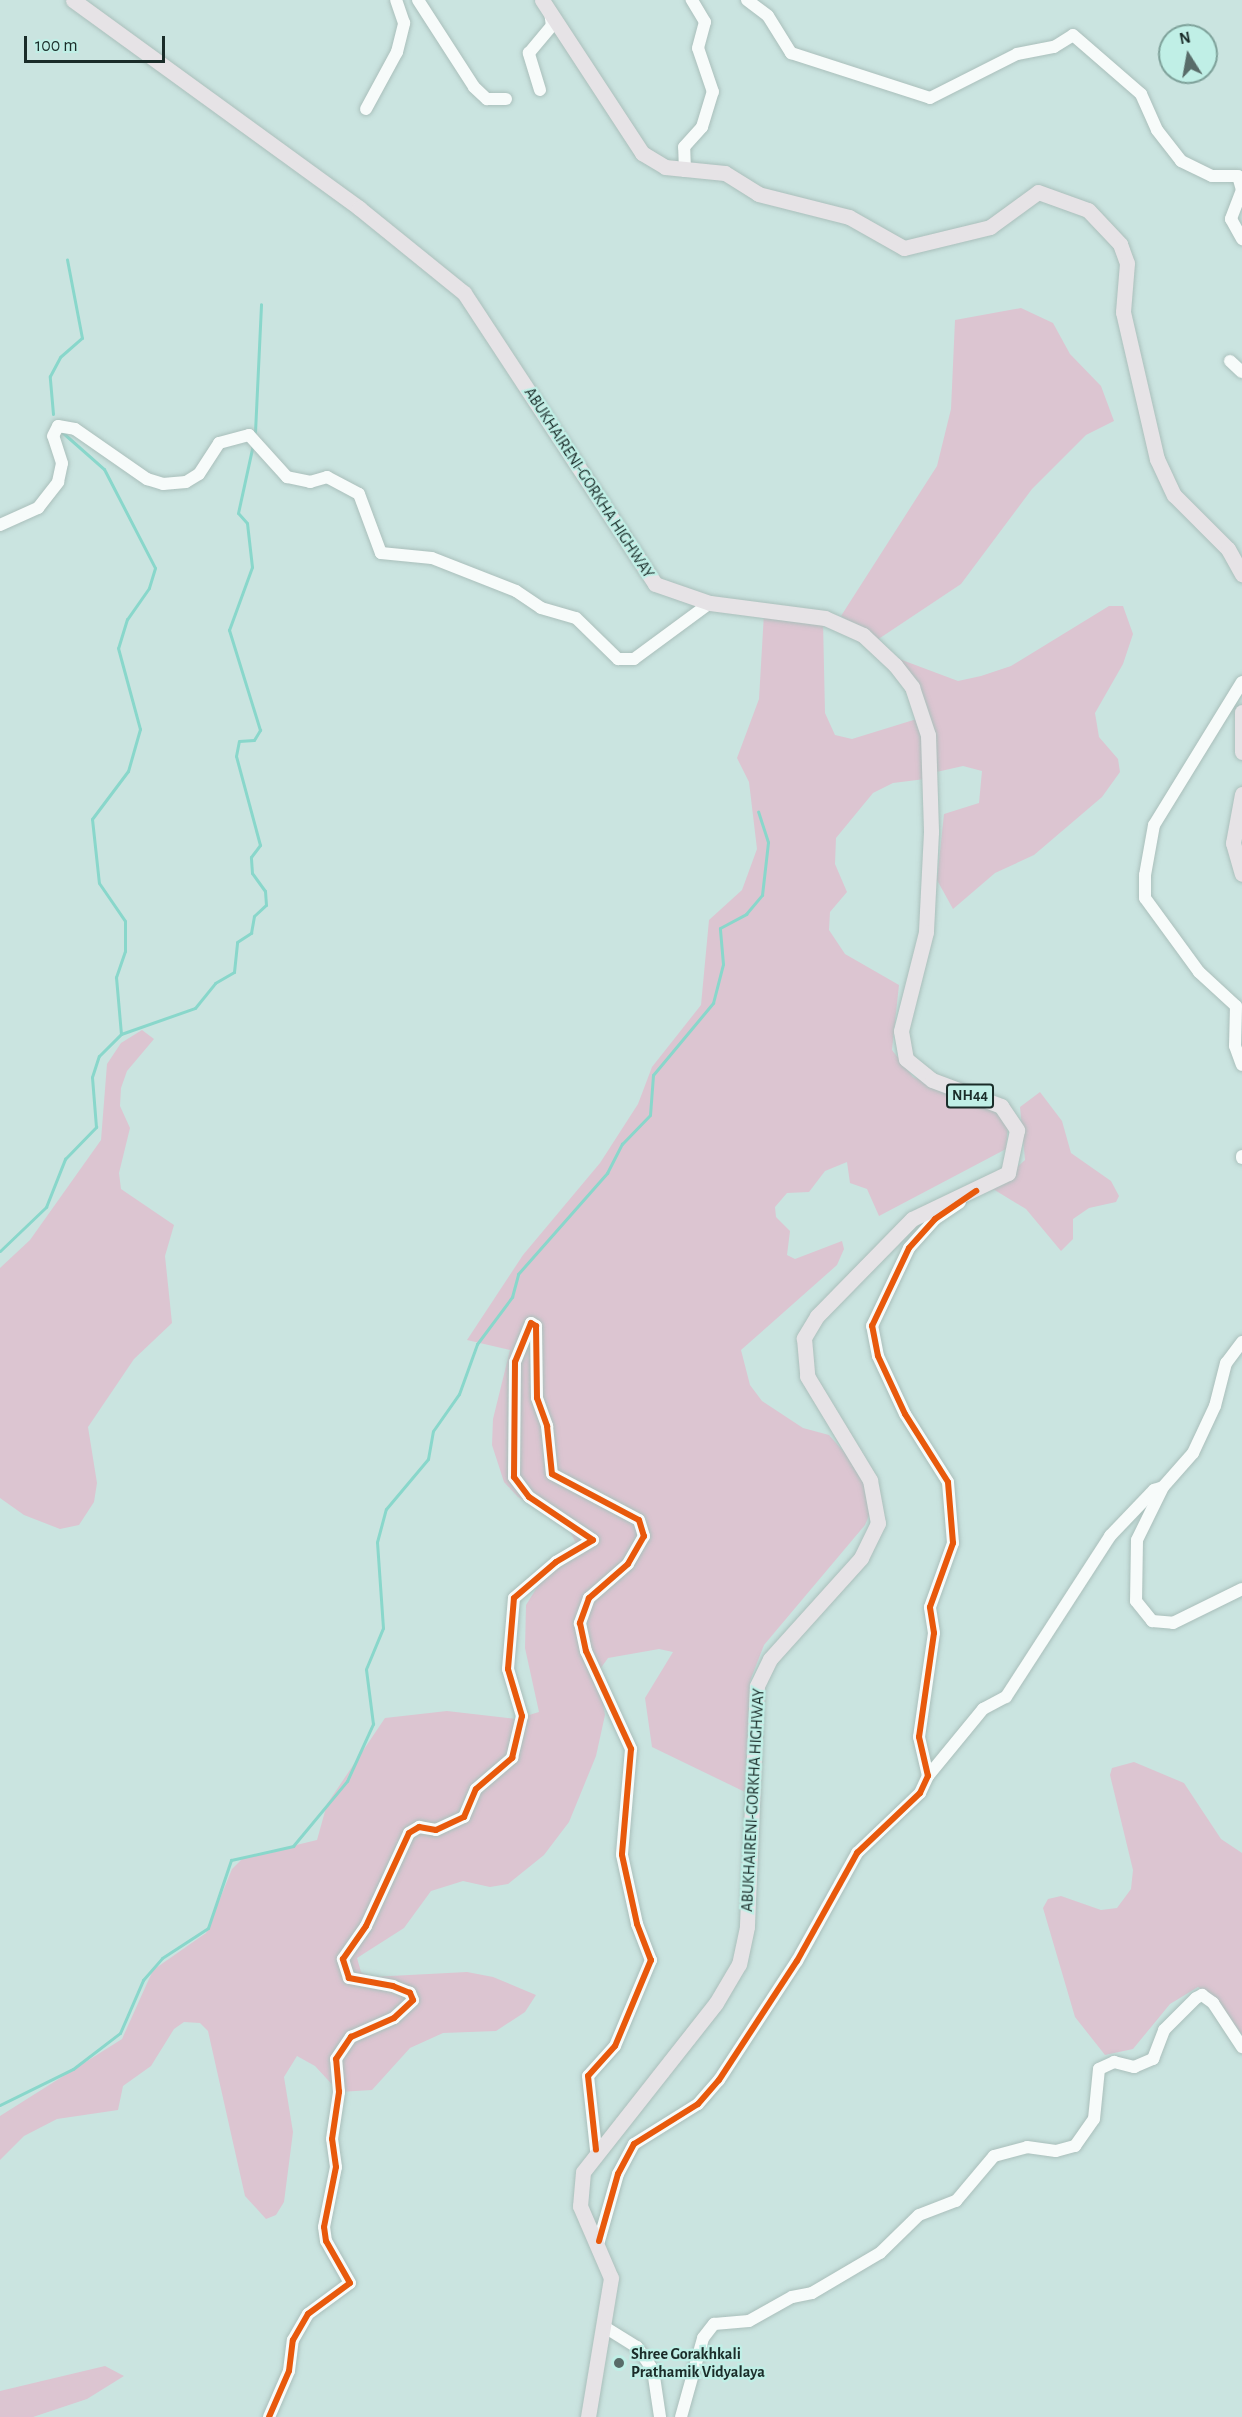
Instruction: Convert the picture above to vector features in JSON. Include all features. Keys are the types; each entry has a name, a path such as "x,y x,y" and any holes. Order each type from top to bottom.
{"main road":[{"name":"ABUKHAIRENI-GORKHA HIGHWAY","path":"73,0 359,208 464,293 641,567 666,592 711,603 825,618 848,627 879,649 912,687 928,735 930,843 926,932 902,1044 916,1072 1001,1106 1013,1119 1014,1166 976,1191 912,1219 817,1316 804,1338 807,1376 870,1480 878,1523 861,1558 770,1659 756,1686 747,1927 739,1964 716,2003 596,2150 584,2172 580,2205 599,2241 611,2278 588,2417"},
{"path":"546,4 642,153 665,167 685,171 725,173 758,194 849,217 904,248 990,227 1038,192 1088,210 1120,244 1127,263 1123,312 1157,459 1174,495 1228,549 1242,574"},
{"path":"1242,712 1242,752"},
{"path":"1242,794 1233,843 1242,874"}],"street":[{"path":"366,109 397,52 404,23 396,0"},
{"path":"418,0 474,87 486,99 506,99"},
{"path":"685,171 684,147 702,127 713,93 698,48 705,22 692,0"},
{"path":"747,0 768,16 791,53 930,98 1017,54 1054,47 1073,35 1141,94 1157,130 1181,161 1212,176 1238,176 1242,190 1231,219 1242,239"},
{"path":"540,90 530,53 552,26 546,4"},
{"path":"1230,361 1242,372"},
{"path":"0,525 38,508 58,482 62,463 53,436 58,426 75,429 163,484 186,482 199,474 219,443 249,435 287,477 310,482 327,477 359,494 381,553 432,558 516,591 541,608 576,618 618,659 634,659 711,603"},
{"path":"1242,682 1199,743 1154,825 1145,875 1145,898 1200,972 1236,1006 1235,1046 1242,1065"},
{"path":"928,1776 919,1737 934,1633 930,1607 953,1543 948,1482 905,1414 878,1356 872,1326 909,1248 935,1219 976,1191"},
{"path":"268,2417 289,2371 293,2340 308,2314 350,2283 326,2241 324,2227 336,2167 332,2139 339,2092 336,2059 351,2037 394,2018 412,2000 410,1993 393,1986 349,1978 342,1959 366,1926 409,1833 419,1827 436,1830 464,1818 476,1789 512,1758 522,1716 508,1669 514,1598 548,1568 593,1539 530,1497 514,1477 515,1362 531,1323 536,1326 537,1398 547,1426 552,1474 639,1520 644,1536 628,1564 589,1598 580,1623 586,1651 631,1749 622,1855 637,1924 651,1960 615,2046 588,2076 596,2150"},
{"path":"1242,1342 1226,1363 1215,1406 1193,1453 1163,1487 1137,1540 1136,1601 1152,1621 1173,1623 1242,1589"},
{"path":"599,2241 618,2174 633,2144 698,2104 719,2080 797,1961 857,1854 920,1793 928,1776 983,1708 1006,1697 1110,1536 1154,1490 1163,1487"},
{"path":"681,2417 703,2338 714,2324 749,2321 880,2253 919,2216 956,2201 994,2156 1026,2147 1056,2151 1075,2146 1094,2119 1099,2068 1114,2062 1134,2067 1153,2059 1164,2030 1196,1998 1202,1995 1213,2003 1242,2048"},
{"path":"603,2326 637,2347 653,2370 660,2417"}],"shaded area":[{"path":"1021,308 1053,323 1070,354 1101,386 1114,421 1086,435 1032,489 961,584 877,640 841,616 937,466 951,409 955,320"},
{"path":"1109,606 1123,606 1133,634 1123,664 1095,713 1099,737 1118,759 1120,772 1102,797 1034,855 995,873 953,909 937,880 944,814 979,803 982,771 963,766 932,773 930,717 919,687 894,657 958,681 981,676 1011,666"},
{"path":"764,613 823,621 825,713 835,735 852,739 920,718 925,779 893,783 873,793 836,838 835,864 847,892 830,912 829,930 845,954 899,985 892,1050 913,1077 996,1110 1008,1125 1006,1149 879,1216 867,1189 850,1183 847,1162 825,1171 809,1192 787,1193 775,1207 776,1217 790,1231 787,1255 795,1259 842,1241 844,1249 837,1265 741,1350 750,1385 762,1401 803,1428 829,1435 869,1480 874,1504 865,1525 764,1645 750,1681 745,1792 652,1747 645,1698 673,1652 659,1649 608,1658 598,1672 605,1715 596,1756 569,1822 544,1855 508,1884 490,1887 463,1881 431,1891 404,1928 357,1958 361,1972 371,1977 467,1972 493,1977 536,1995 525,2012 496,2031 443,2033 410,2048 372,2090 339,2092 315,2066 297,2056 284,2077 293,2132 284,2202 276,2215 266,2219 245,2196 208,2031 200,2023 184,2022 174,2029 151,2066 123,2086 118,2110 57,2119 24,2136 0,2160 0,2116 122,2039 153,1970 206,1933 232,1869 243,1858 317,1840 327,1804 385,1718 447,1711 516,1719 539,1712 525,1648 526,1605 544,1576 578,1547 568,1528 518,1497 504,1482 492,1445 493,1419 510,1350 467,1340 523,1255 600,1163 638,1104 652,1067 701,1005 709,920 742,890 757,849 749,782 737,758 759,699"},
{"path":"142,1030 154,1039 127,1071 121,1088 120,1106 130,1128 119,1173 121,1189 174,1225 165,1256 172,1323 134,1359 88,1427 97,1483 94,1502 79,1525 60,1529 24,1515 0,1498 0,1268 30,1240 101,1140 107,1064 121,1043"},
{"path":"1040,1092 1062,1121 1071,1153 1111,1181 1119,1196 1116,1202 1089,1208 1073,1219 1073,1239 1061,1251 1026,1209 993,1189 1025,1160 1020,1107"},
{"path":"1134,1762 1184,1783 1221,1839 1242,1853 1242,2035 1217,1999 1198,1987 1170,2004 1133,2049 1105,2055 1075,2017 1043,1908 1048,1899 1061,1896 1101,1910 1117,1908 1131,1889 1133,1870 1110,1775 1112,1768"},
{"path":"105,2366 124,2376 87,2399 33,2417 0,2417 0,2391"}],"waterway":[{"path":"53,414 50,376 60,357 82,338 67,259"},
{"path":"255,432 261,304"},
{"path":"62,432 104,469 155,568 149,588 127,619 118,648 140,729 128,771 92,819 99,883 125,921 125,951 116,977 121,1034"},
{"path":"0,1251 46,1207 65,1159 96,1127 92,1077 99,1056 121,1034 195,1008 215,983 234,972 237,942 251,933 254,916 266,905 265,891 252,873 251,857 260,845 236,756 239,741 254,740 260,730 229,630 252,567 247,523 238,513 253,444"},
{"path":"0,2105 73,2069 120,2033 143,1980 162,1958 208,1928 231,1860 293,1846 347,1781 373,1724 366,1669 383,1628 377,1542 386,1509 428,1459 433,1431 459,1394 477,1344 512,1297 518,1274 607,1173 622,1144 650,1115 653,1075 713,1003 723,964 720,928 746,914 762,895 768,842 758,812"}],"cycle path":[{"path":"599,2241 618,2174 634,2144 698,2104 719,2080 797,1961 857,1853 920,1793 928,1776 919,1737 934,1633 930,1607 953,1543 948,1482 905,1414 878,1356 872,1326 909,1248 935,1219 976,1191"},
{"path":"269,2417 289,2371 293,2340 308,2314 350,2283 326,2241 324,2227 336,2167 332,2139 339,2092 336,2059 351,2037 394,2018 413,2000 410,1993 393,1986 349,1978 343,1959 366,1926 409,1833 419,1827 436,1830 464,1817 476,1789 512,1758 522,1716 508,1669 514,1598 556,1562 593,1540 529,1497 514,1477 515,1362 531,1323 536,1326 537,1398 547,1426 552,1474 639,1520 644,1536 628,1564 589,1598 580,1623 586,1651 631,1749 622,1855 637,1924 651,1960 615,2046 588,2076 596,2150"}],"place":[{"name":"Shree Gorakhkali Prathamik Vidyalaya","path":"619,2363"}]}
